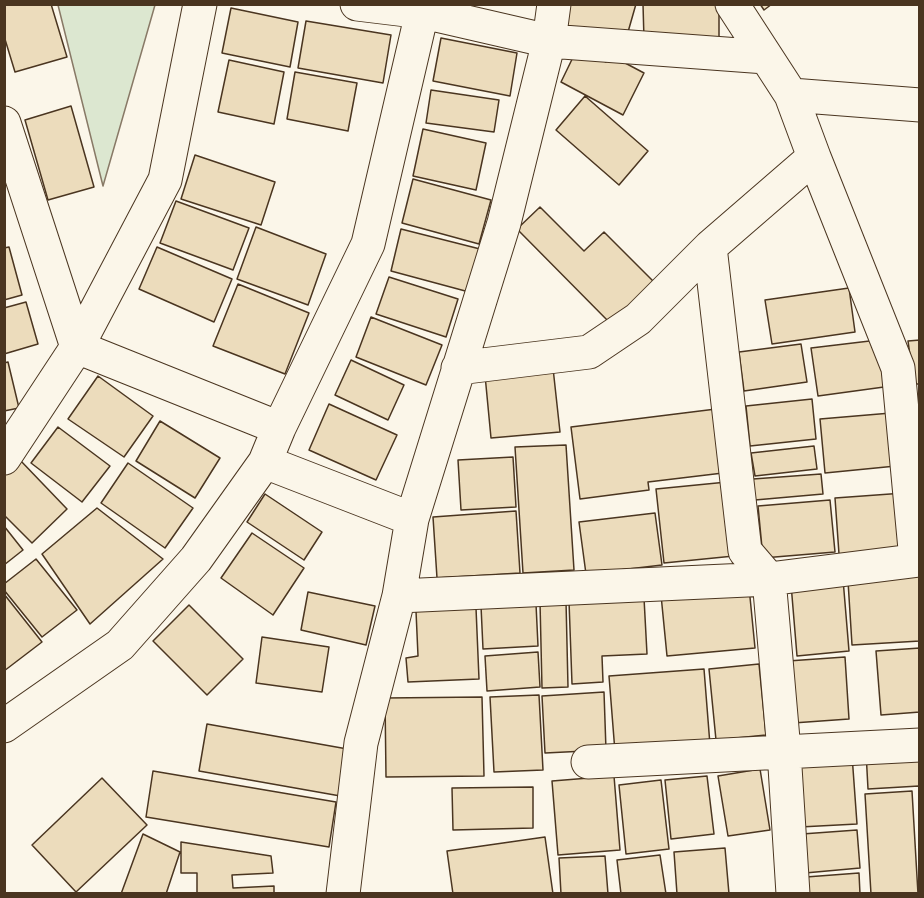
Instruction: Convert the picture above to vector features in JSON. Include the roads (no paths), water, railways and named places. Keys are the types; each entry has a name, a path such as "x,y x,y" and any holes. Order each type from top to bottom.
{"street":[{"path":"4,458 77,347 165,180 200,4"},
{"path":"357,4 423,8 549,41 766,57"},
{"path":"343,894 361,743 399,596 412,519 504,223 549,41 554,4"},
{"path":"399,596 769,579 918,560 898,368 791,95 732,4"},
{"path":"4,726 120,645 196,559 265,462 279,428 368,244 423,8"},
{"path":"791,95 920,105"},
{"path":"4,123 77,347"},
{"path":"458,368 589,352 638,319 710,247 814,157"},
{"path":"710,247 745,551 769,579 784,751 793,894"},
{"path":"77,347 279,428"},
{"path":"265,462 412,519"},
{"path":"588,762 920,746"}]}
